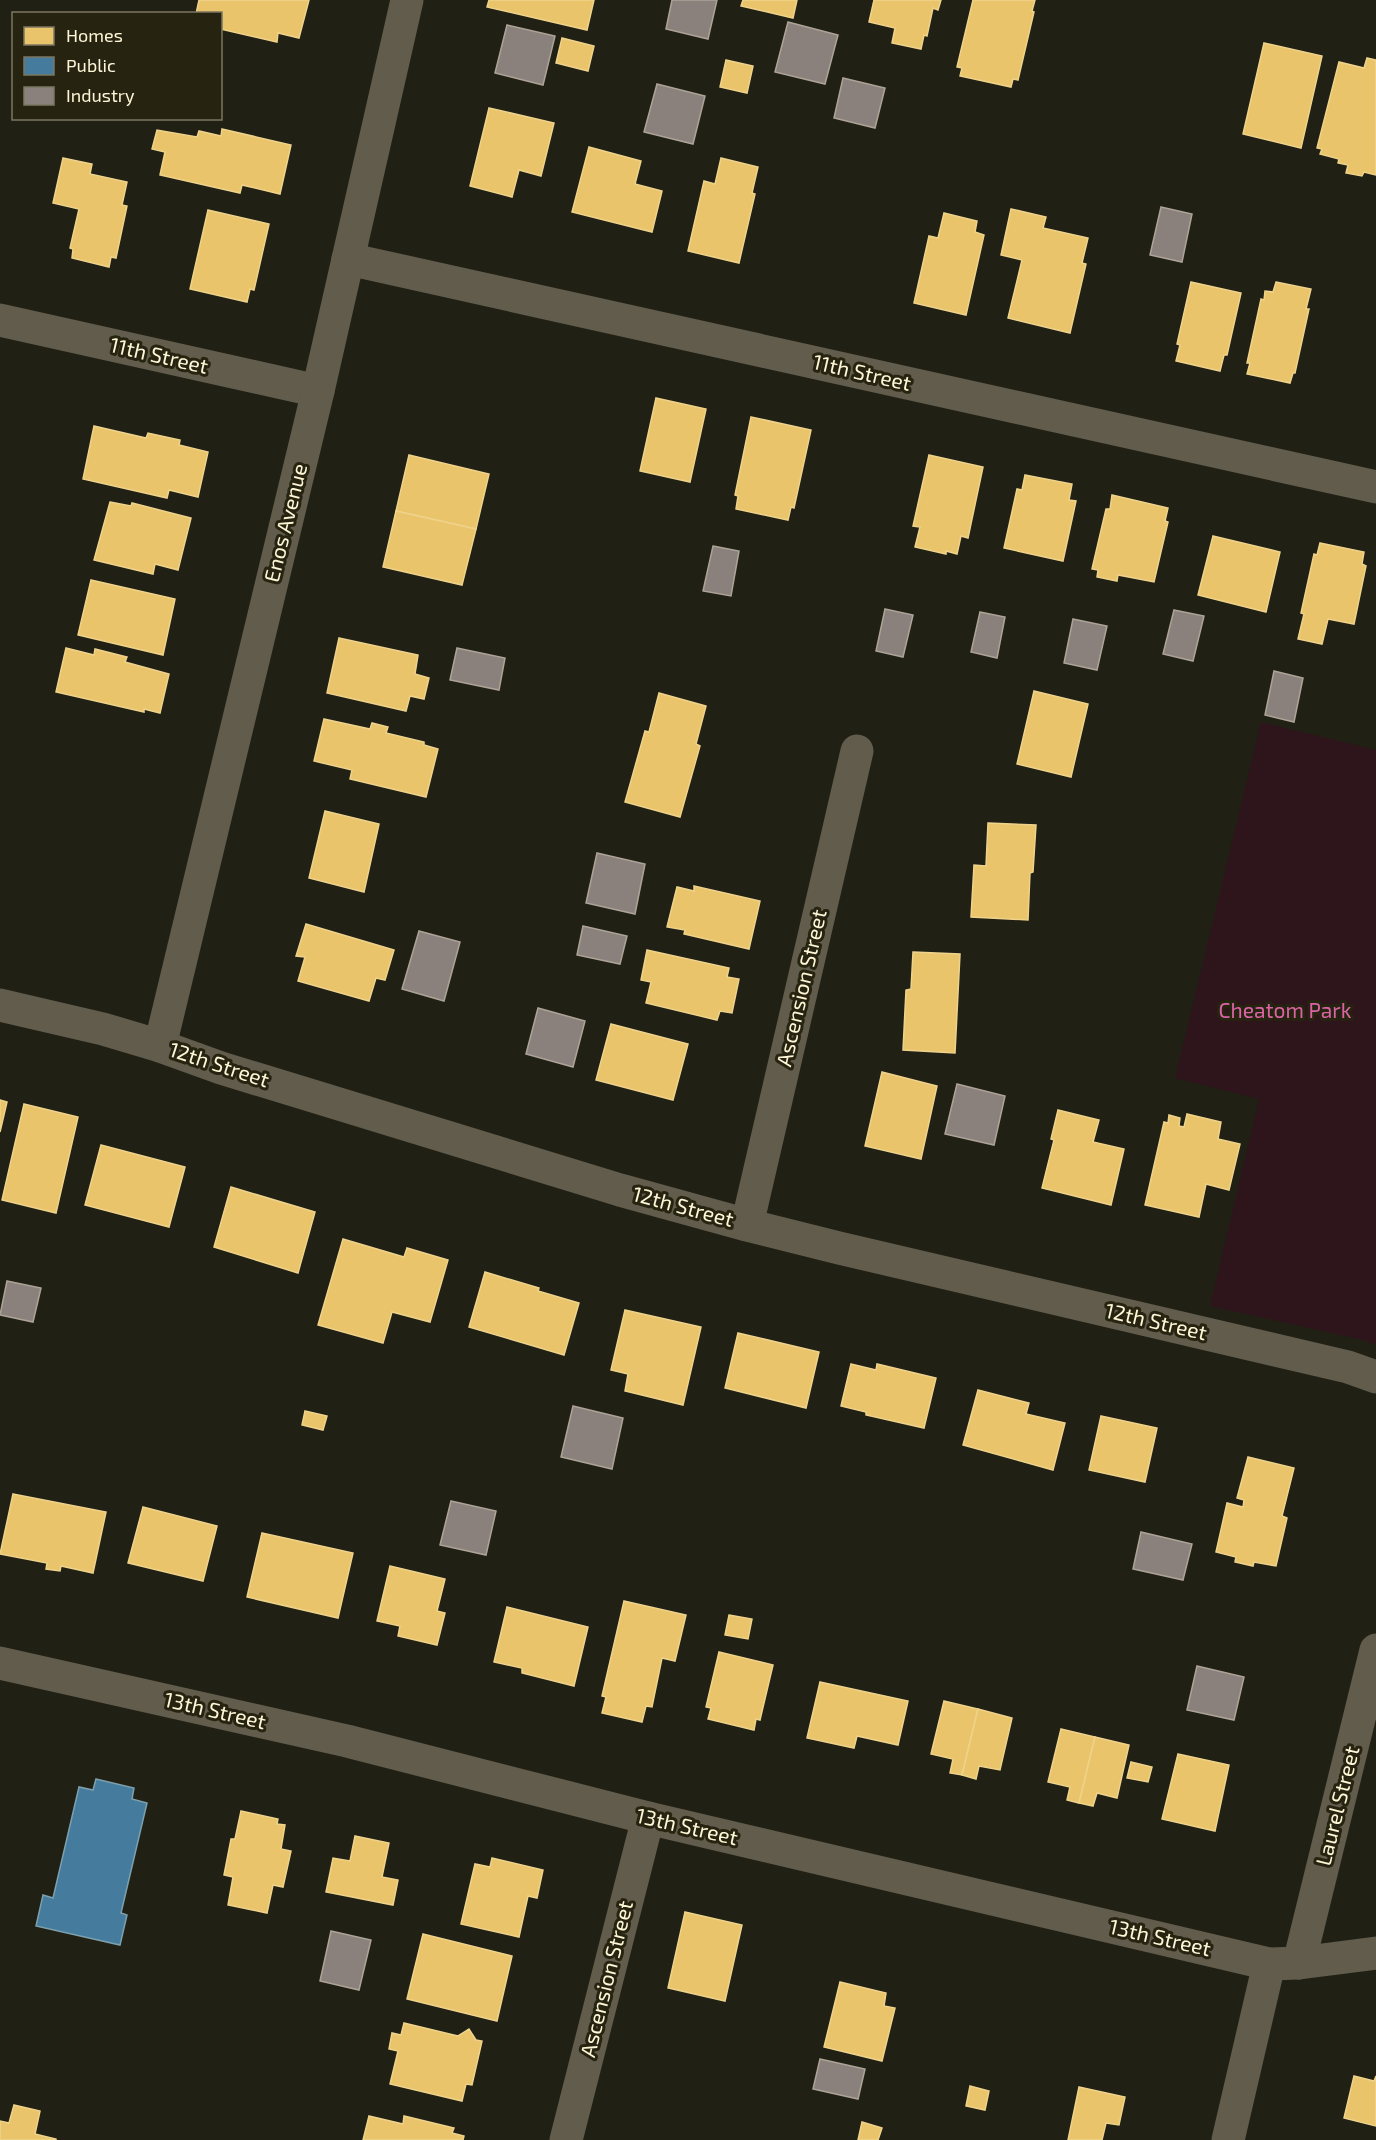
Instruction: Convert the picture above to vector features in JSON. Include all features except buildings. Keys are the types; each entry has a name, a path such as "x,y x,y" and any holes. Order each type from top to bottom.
{"street":[{"name":"Enos Avenue","path":"160,1046 318,392 407,0"},
{"name":"11th Street","path":"348,259 1376,487"},
{"name":"11th Street","path":"0,320 318,392"},
{"name":"Ascension Street","path":"747,1225 857,751"},
{"name":"12th Street","path":"0,1005 103,1029 221,1068 598,1184 747,1225 1348,1367 1376,1377"},
{"name":"Laurel Street","path":"1228,2140 1284,1963 1376,1650"},
{"name":"13th Street","path":"0,1663 347,1741 648,1818 1284,1963 1376,1953"},
{"name":"Ascension Street","path":"566,2140 648,1818"}],"green space":[{"name":"Cheatom Park","path":"1261,722 1376,750 1376,1345 1363,1340 1210,1306 1259,1099 1175,1078"}]}
